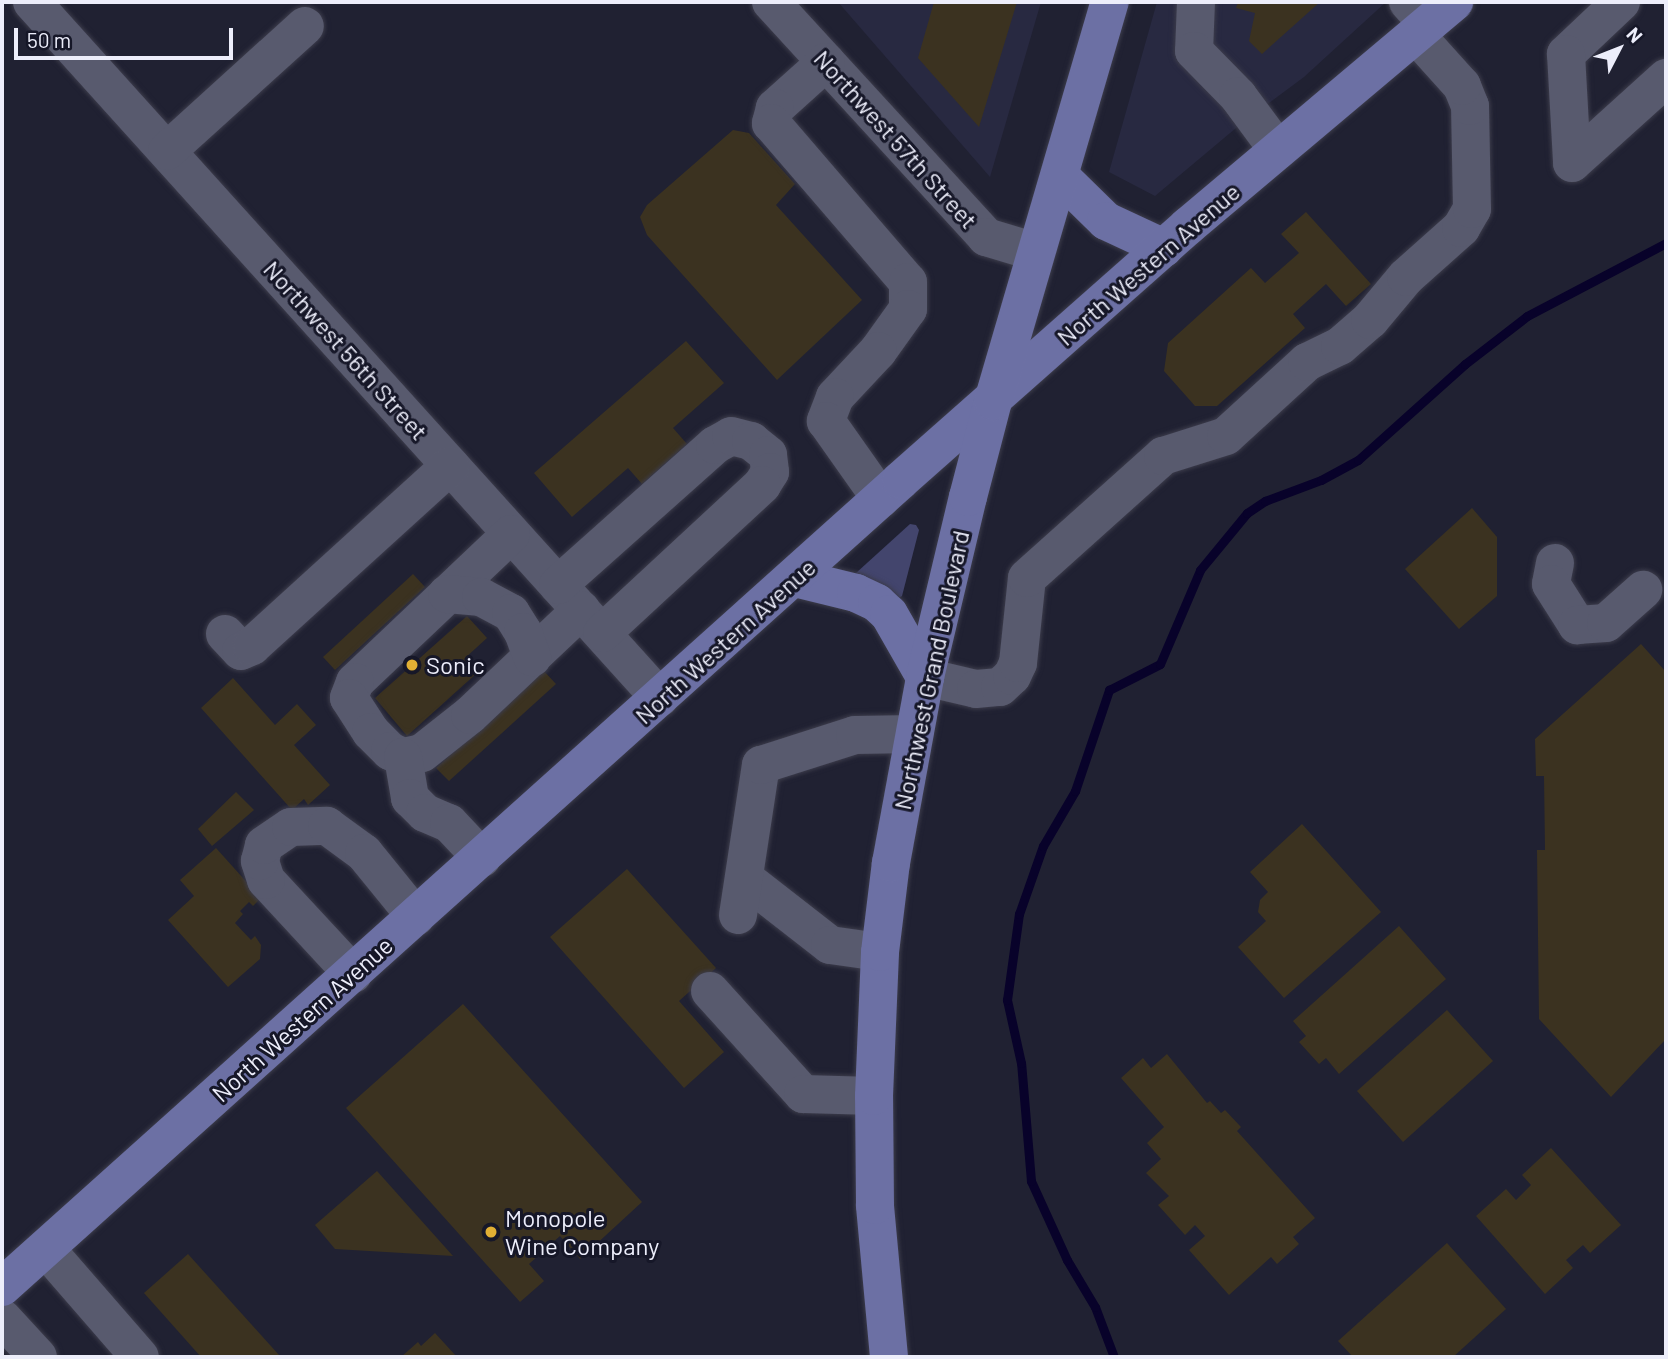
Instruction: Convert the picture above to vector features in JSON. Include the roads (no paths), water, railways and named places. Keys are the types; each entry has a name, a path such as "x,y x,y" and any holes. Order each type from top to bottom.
{"main road":[{"name":"Northwest Grand Boulevard","path":"889,1357 875,1205 874,1096 880,952 891,863 925,677 993,401 1110,2"},
{"name":"North Western Avenue","path":"2,1287 881,499 1164,248 1279,150 1426,15"},
{"path":"1060,176 1106,221 1164,248"},
{"path":"795,578 856,593 877,603 889,614 925,677"}],"street":[{"name":"Northwest 56th Street","path":"32,2 660,698"},
{"name":"Northwest 57th Street","path":"771,2 986,237 1036,252"},
{"path":"1196,2 1194,51 1238,96 1279,150"},
{"path":"1621,2 1566,54 1572,163 1666,78"},
{"path":"925,677 976,689 1000,687 1012,676 1018,663 1027,578 1163,456 1226,436 1307,362 1340,346 1370,320 1406,277 1461,228 1472,209 1470,106 1426,15"},
{"path":"167,151 305,26"},
{"path":"826,62 775,108 771,123 908,282 908,309 878,351 835,397 826,421 881,499"},
{"path":"511,534 355,682 349,698 371,732 390,751 403,757 429,748 532,657 580,609 715,445 731,436 751,441 768,455 770,472 762,485 580,609"},
{"path":"225,634 241,651 253,646 450,466"},
{"path":"1555,562 1550,584 1577,625 1606,623 1643,590"},
{"path":"447,594 481,597 511,613 523,632 532,657"},
{"path":"880,952 830,945 741,896 761,765 855,735 914,734"},
{"path":"403,757 410,798 425,813 449,823 482,858"},
{"path":"353,974 266,880 260,861 264,845 291,827 327,826 364,853 416,917"},
{"path":"710,990 803,1094 874,1096"},
{"path":"46,1249 133,1355"},
{"path":"2,1318 38,1357"}],"waterway":[{"path":"1114,1357 1095,1307 1067,1260 1031,1181 1021,1063 1007,1000 1019,914 1043,846 1075,791 1109,690 1160,664 1200,570 1247,513 1265,501 1321,480 1358,460 1465,364 1527,316 1666,243"}],"place":[{"name":"Sonic","path":"412,665"},
{"name":"Monopole Wine Company","path":"491,1232"}]}
